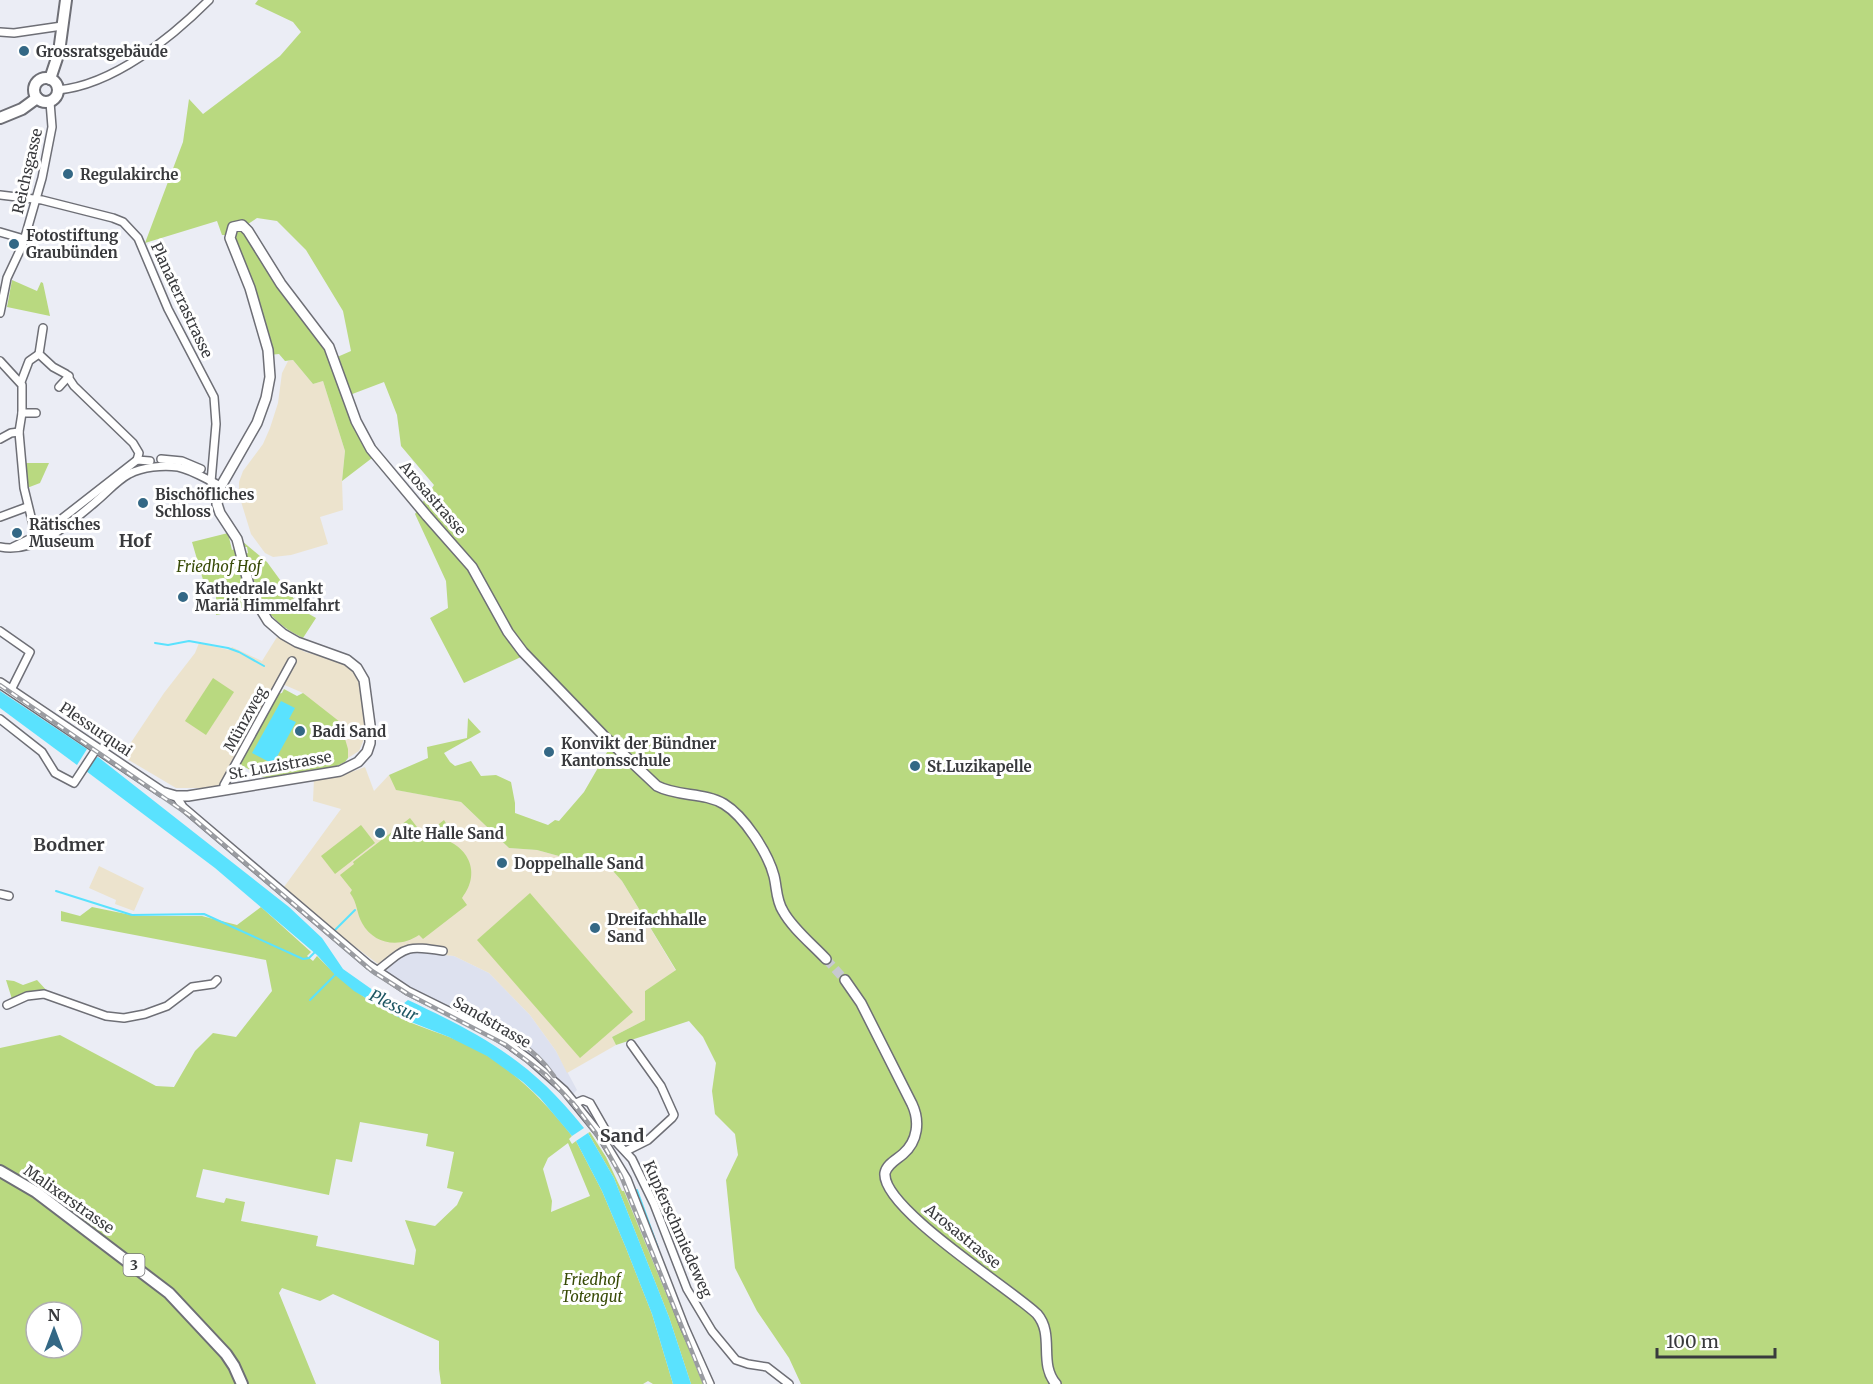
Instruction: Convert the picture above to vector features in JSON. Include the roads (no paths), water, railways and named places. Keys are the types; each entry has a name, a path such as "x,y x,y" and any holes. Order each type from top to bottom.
{"main road":[{"path":"50,79 56,65 66,1"},
{"path":"44,78 56,83 58,90 56,97 50,102 37,98 34,92 35,85 44,78"},
{"path":"0,118 22,109 37,98"},
{"name":"Arosastrasse","path":"221,486 257,423 269,382 268,350 250,288 230,238 231,229 238,225 246,229 276,277 329,347 356,421 371,449 472,567 517,646 604,736 657,786 667,791 709,798 736,813 770,864 778,902 783,913 826,959"},
{"name":"St. Luzistrasse","path":"176,796 346,769 364,756 370,743 371,732 365,685 357,668 340,657 289,639 268,621 251,593 237,539 222,517 217,504 221,486"},
{"name":"Plessurquai","path":"0,683 96,751 162,792 176,796"},
{"name":"Arosastrasse","path":"845,980 864,1010 915,1112 917,1125 914,1140 905,1152 888,1166 885,1176 887,1184 909,1211 935,1236 1037,1314 1045,1326 1047,1367 1056,1384"},
{"name":"Malixerstrasse","path":"0,1172 36,1192 169,1293 226,1354 242,1384"}],"street":[{"path":"58,90 94,81 151,50 209,0"},
{"path":"0,32 14,33 63,26"},
{"name":"Reichsgasse","path":"0,313 7,278 24,239 37,200 52,127 50,102"},
{"name":"Planaterrastrasse","path":"0,195 37,200 118,219 127,225 138,238 168,309 214,397 216,424 211,482"},
{"path":"0,232 24,239"},
{"path":"36,537 27,507 19,432 22,413 21,382 29,361 39,354 43,328"},
{"path":"4,548 36,537 81,505 137,460 139,453 135,445 74,386 69,376 39,354"},
{"path":"0,361 9,373 21,382"},
{"path":"59,387 69,376"},
{"path":"22,413 36,413"},
{"path":"0,439 10,433 19,432"},
{"path":"161,459 182,461 201,469"},
{"path":"137,460 150,461"},
{"path":"4,548 26,547 46,539 88,508 120,480 142,469 167,466 180,468 192,471 221,486"},
{"path":"0,517 27,507"},
{"path":"0,631 30,652 11,690"},
{"name":"Münzweg","path":"224,790 224,785 242,750 292,661"},
{"path":"0,719 42,752 55,773 74,783 96,751"},
{"name":"Sandstrasse","path":"176,796 183,807 377,971 408,991 483,1028 507,1043 543,1071 576,1103 599,1133 628,1183 675,1303 710,1384"},
{"path":"0,894 9,896"},
{"path":"377,971 410,947 443,951"},
{"path":"7,1005 27,996 44,994 106,1016 124,1018 161,1009 172,1003 188,988 213,984 217,980"},
{"path":"626,1151 651,1138 674,1115 661,1086 631,1044"},
{"name":"Kupferschmiedeweg","path":"576,1103 583,1100 590,1102 606,1131 626,1151 634,1163 654,1204 687,1289 708,1326 736,1360 745,1364 767,1366 789,1384"}],"water":[{"path":"0,691 87,749 77,765 0,708"},
{"path":"281,701 295,708 289,719 296,722 273,764 252,753"},
{"name":"Plessur","path":"98,757 289,907 322,938 343,969 377,993 403,1004 408,1000 505,1052 545,1085 584,1128 572,1136 540,1098 523,1082 487,1056 449,1037 396,1016 354,991 317,955 215,868 86,771"},
{"path":"588,1133 614,1178 669,1317 691,1384 673,1384 652,1314 626,1248 602,1191 576,1141"}],"waterway":[{"path":"155,643 168,645 189,641 228,648 264,666"},
{"path":"56,891 132,915 204,914 303,959 309,958 316,951"},
{"path":"334,931 355,910"},
{"path":"310,1000 335,975"},
{"path":"637,1190 658,1248"}],"tunnel":[{"path":"826,959 845,980"}],"railway":[{"path":"0,685 189,815 372,971 408,994 506,1045 546,1075 577,1108"},
{"path":"465,1012 514,1038 536,1055 554,1076"},
{"path":"573,1103 601,1140 621,1176 705,1384"}],"place":[{"name":"Grossratsgebäude","path":"24,51"},
{"name":"Regulakirche","path":"68,174"},
{"name":"Fotostiftung Graubünden","path":"14,244"},
{"name":"Bischöfliches Schloss","path":"143,503"},
{"name":"Rätisches Museum","path":"17,533"},
{"name":"Kathedrale Sankt Mariä Himmelfahrt","path":"183,597"},
{"name":"Badi Sand","path":"300,731"},
{"name":"Konvikt der Bündner Kantonsschule","path":"549,752"},
{"name":"St.Luzikapelle","path":"915,766"},
{"name":"Alte Halle Sand","path":"380,833"},
{"name":"Doppelhalle Sand","path":"502,863"},
{"name":"Dreifachhalle Sand","path":"595,928"}],"district":[{"name":"Hof","path":"135,540"},
{"name":"Bodmer","path":"69,844"},
{"name":"Sand","path":"622,1135"}],"park label":[{"name":"Friedhof Hof","path":"219,566"},
{"name":"Friedhof Totengut","path":"592,1288"}]}
